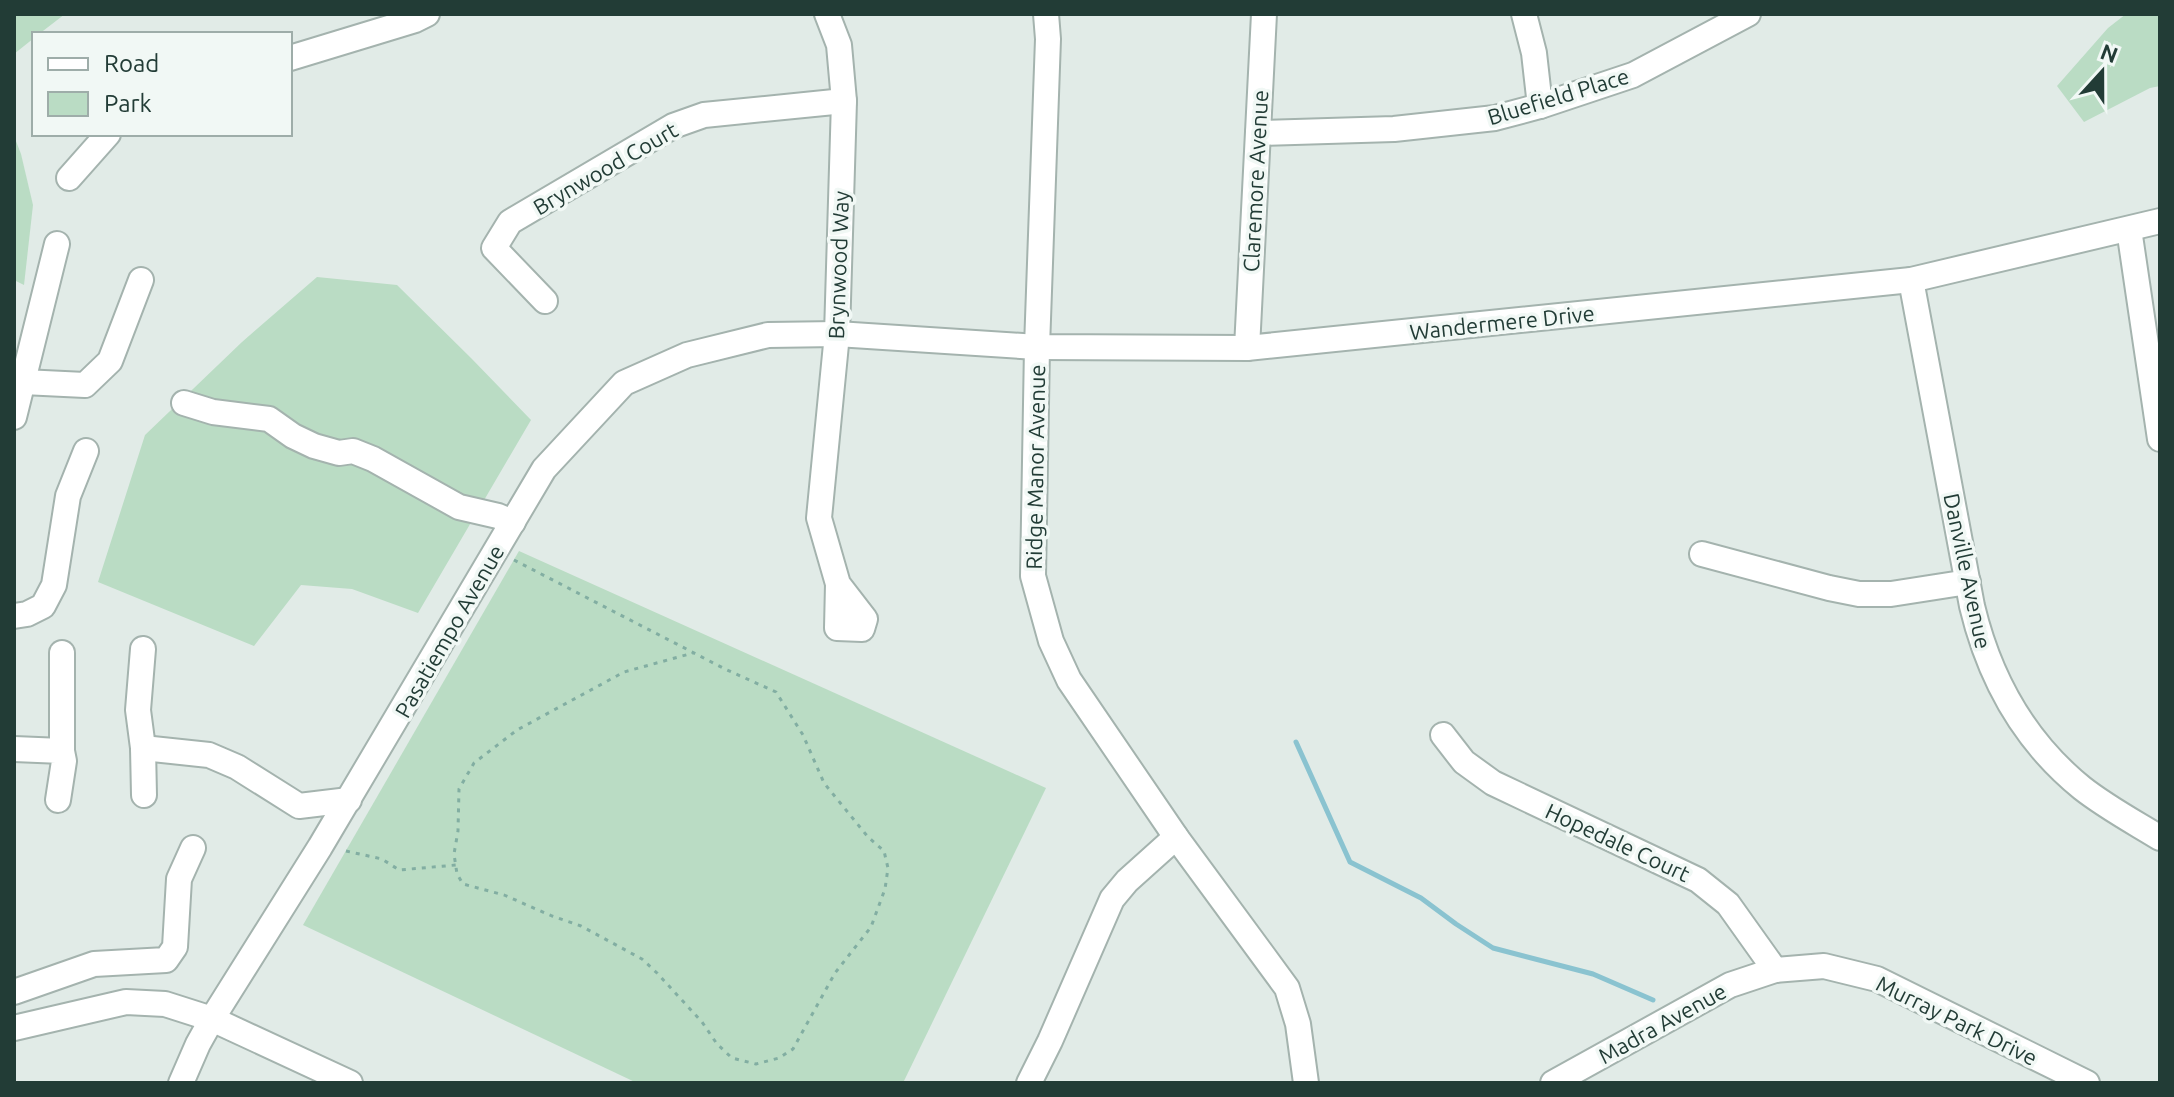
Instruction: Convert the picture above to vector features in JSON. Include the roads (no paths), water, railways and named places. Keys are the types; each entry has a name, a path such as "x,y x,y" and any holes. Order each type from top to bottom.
{"street":[{"path":"292,57 427,14"},
{"name":"Brynwood Way","path":"827,14 839,45 844,101 837,334 819,518 838,584"},
{"name":"Ridge Manor Avenue","path":"1046,14 1048,39 1033,576 1051,641 1069,680 1176,837 1287,988 1298,1024 1306,1083"},
{"name":"Claremore Avenue","path":"1247,348 1264,14"},
{"path":"1524,14 1534,53 1540,106"},
{"name":"Bluefield Place","path":"1258,133 1394,129 1495,118 1633,75 1748,14"},
{"name":"Brynwood Court","path":"545,301 494,248 510,222 673,126 704,115 844,101"},
{"path":"69,178 106,136"},
{"name":"Wandermere Drive","path":"837,334 1037,347 1247,348 1911,280 2160,221"},
{"path":"2129,229 2160,439"},
{"path":"14,417 57,244"},
{"path":"23,382 85,385 110,361 141,280"},
{"name":"Danville Avenue","path":"1911,280 1972,606 1985,652 2008,703 2051,759 2105,805 2160,838"},
{"name":"Pasatiempo Avenue","path":"181,1083 212,1019 349,800 497,550 504,519 544,469 624,383 687,355 768,335 837,334"},
{"path":"184,403 213,412 269,419 314,446 339,453 353,451 459,507 504,519"},
{"path":"14,616 43,606 54,585 68,496 86,451"},
{"path":"1702,554 1859,594 1891,594 1968,582"},
{"path":"143,649 138,710 144,795"},
{"path":"58,800 64,761 62,653"},
{"name":"Hopedale Court","path":"1443,735 1464,762 1493,783 1707,886 1728,904 1775,970"},
{"path":"143,748 209,755 237,767 299,806 349,800"},
{"path":"14,749 62,751"},
{"path":"1029,1083 1112,899 1127,881 1176,837"},
{"path":"14,992 94,964 166,960 175,947 179,879 193,848"},
{"name":"Murray Park Drive","path":"1775,970 1824,966 1877,979 2087,1083"},
{"name":"Madra Avenue","path":"1553,1083 1730,985 1775,970"},
{"path":"14,1028 126,1002 165,1004 212,1019 350,1083"}],"waterway":[{"path":"1296,742 1350,862 1421,898 1493,948 1593,974 1653,1000"}]}
